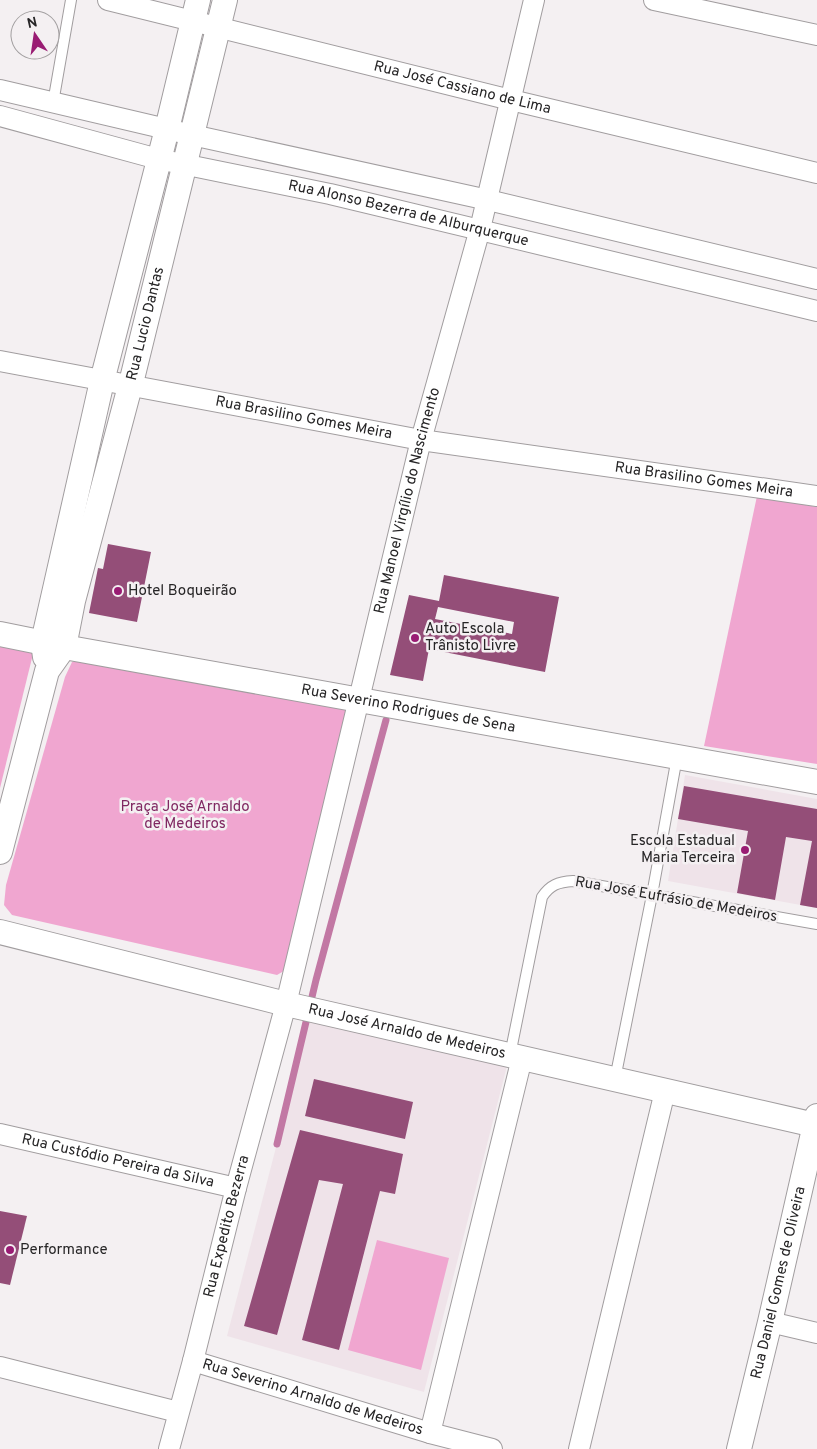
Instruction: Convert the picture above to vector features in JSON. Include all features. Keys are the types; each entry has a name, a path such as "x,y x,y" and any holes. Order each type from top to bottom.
{"street":[{"name":"Rua José Cassiano de Lima","path":"108,0 195,10 219,27 511,100 817,173"},
{"name":"Rua Lucio Dantas","path":"26,641 74,601 225,0"},
{"name":"Rua Manoel Virgílio do Nascimento","path":"286,1004 421,440 488,200 534,0"},
{"path":"654,0 817,35"},
{"name":"Rua Lucio Dantas","path":"26,641 102,381 195,10"},
{"name":"Rua Alonso Bezerra de Alburquerque","path":"0,90 192,135 488,200 817,279"},
{"name":"Rua Alonso Bezerra de Alburquerque","path":"0,116 183,165 330,194 817,311"},
{"path":"330,194 338,166"},
{"name":"Rua Brasilino Gomes Meira","path":"0,361 421,440 817,496"},
{"path":"0,852 47,671 26,641"},
{"name":"Rua Severino Rodrigues de Sena","path":"26,641 360,699 817,782"},
{"name":"Rua José Arnaldo de Medeiros","path":"0,932 286,1004 664,1091 816,1122"},
{"name":"Rua Expedito Bezerra","path":"169,1449 236,1188 286,1004"},
{"path":"430,1432 516,1057"},
{"path":"579,1449 664,1091"},
{"name":"Rua Daniel Gomes de Oliveira","path":"739,1449 816,1122"},
{"name":"Rua Custódio Pereira da Silva","path":"0,1134 236,1188"},
{"path":"770,1322 817,1334"},
{"name":"Rua Severino Arnaldo de Medeiros","path":"193,1361 492,1449"},
{"path":"0,1367 178,1412"}],"lane":[{"path":"53,103 71,0"},
{"path":"615,1080 677,757"},
{"name":"Rua José Eufrásio de Medeiros","path":"516,1057 542,897 553,884 573,882 817,924"}],"shaded area":[{"name":"Escola Estadual Maria Terceira","path":"685,775 817,799 817,908 668,881"},
{"path":"310,1016 507,1066 424,1392 227,1336"}],"green space":[{"path":"757,496 817,507 817,764 704,746"},
{"path":"0,641 22,646 33,654 0,788"},
{"name":"Praça José Arnaldo de Medeiros","path":"84,658 341,706 351,712 289,968 277,975 12,915 4,905 6,885 65,677 72,662"},
{"path":"377,1240 449,1258 421,1370 348,1350"}],"building":[{"name":"Hotel Boqueirão","path":"108,544 151,552 137,622 89,613 98,568 103,569"},
{"path":"444,575 559,597 545,672 429,649 423,681 390,675 409,595 439,601","holes":["438,607 514,622 512,634 435,619"]},
{"path":"684,786 817,809 817,908 800,905 812,841 786,837 775,900 737,893 748,831 678,819"},
{"path":"314,1079 413,1102 405,1139 305,1116"},
{"path":"300,1130 403,1154 395,1194 380,1191 339,1350 302,1340 343,1184 319,1180 277,1335 244,1326"},
{"name":"Performance","path":"0,1211 27,1216 10,1285 0,1283"}],"waterway":[{"path":"277,1144 316,980 386,720"}],"place":[{"name":"Hotel Boqueirão","path":"118,591"},
{"name":"Auto Escola Trânisto Livre","path":"415,638"},
{"name":"Escola Estadual Maria Terceira","path":"745,850"},
{"name":"Performance","path":"10,1250"}]}
